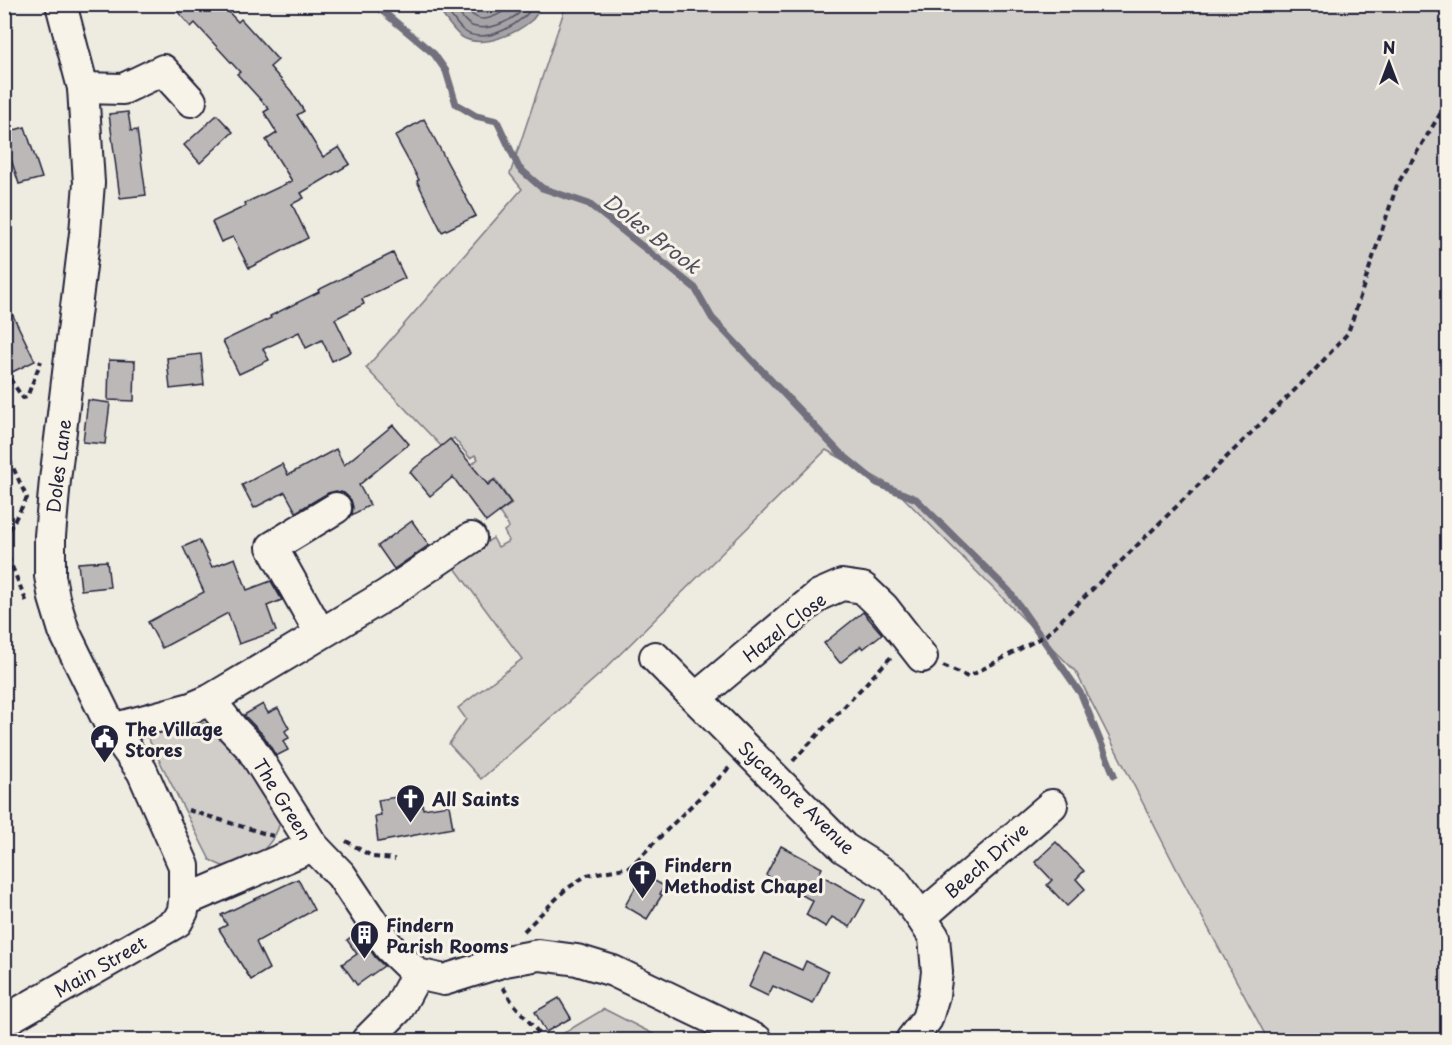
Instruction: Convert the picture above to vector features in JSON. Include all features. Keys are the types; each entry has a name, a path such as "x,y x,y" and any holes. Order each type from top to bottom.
{"street":[{"name":"Doles Lane","path":"61,4 83,88 89,183 61,347 50,536 50,576 64,631 112,729 142,771 184,866 184,901"},
{"path":"83,88 123,89 163,70 191,101"},
{"path":"320,633 272,547 336,508"},
{"path":"112,729 191,708 210,700 381,598 471,538"},
{"name":"Hazel Close","path":"698,697 819,595 842,585 863,588 884,607 922,657"},
{"name":"Sycamore Avenue","path":"655,657 698,697 775,780 844,848 893,879 921,917 934,937 937,972 934,995 927,1019 911,1041"},
{"name":"The Green","path":"184,901 313,846 251,748 210,700"},
{"name":"Beech Drive","path":"921,917 1052,805"},
{"path":"313,846 341,875 388,947 417,974 444,980 490,966 539,955 577,960 613,971 757,1041"},
{"name":"Main Street","path":"4,1021 177,922 183,911 184,901"},
{"path":"367,1041 398,1009 417,974"}],"path":[{"path":"775,780 892,655 922,657 968,677 1046,635 1312,373 1348,333 1396,185 1448,101"},
{"path":"4,370 22,398 27,397 42,360 61,347"},
{"path":"4,539 27,498 5,450"},
{"path":"523,932 565,890 587,875 630,867 747,750"},
{"path":"162,816 183,808 313,846"},
{"path":"490,966 512,1002 545,1041"}],"shaded area":[{"path":"566,5 1447,5 1447,1040 1268,1040 1176,868 1076,672 892,486 826,450 600,674 481,779 449,744 466,719 458,708 522,659 452,564 493,538 498,547 509,541 504,531 509,527 499,512 512,504 495,479 482,487 457,478 478,459 475,455 470,458 454,438 442,447 366,368 522,189 510,174"},
{"path":"178,723 204,723 222,730 280,818 275,834 264,850 240,866 226,867 210,860 148,738 155,732"},
{"path":"604,1009 665,1040 552,1040"}],"water":[{"path":"435,5 543,5 532,20 517,30 489,41 479,41 459,35"}],"building":[{"path":"171,4 221,4 238,22 241,19 278,60 270,67 291,91 304,111 297,115 323,157 339,147 350,164 301,193 304,198 292,204 308,238 249,268 233,237 221,242 212,222 246,206 245,203 292,181 266,140 277,133 264,112 269,109 237,74 240,72 195,23 191,27"},
{"path":"128,112 131,131 137,130 146,195 120,198 109,114"},
{"path":"217,115 233,132 200,163 184,145"},
{"path":"424,119 476,216 442,232 417,181 419,180 395,136"},
{"path":"25,127 42,178 19,184 11,159 4,161 4,133"},
{"path":"393,253 405,278 362,299 364,304 335,319 351,352 332,361 322,340 306,348 299,332 263,349 269,360 239,374 223,341"},
{"path":"4,297 35,361 4,376"},
{"path":"201,354 204,385 170,389 167,358"},
{"path":"109,360 135,361 134,401 108,400"},
{"path":"88,400 110,403 105,444 83,442"},
{"path":"393,425 409,444 359,485 370,505 352,515 351,500 344,493 336,491 328,493 296,512 285,492 254,508 242,485 282,464 288,475 336,449 344,465"},
{"path":"450,439 488,485 494,480 511,503 486,522 453,477 430,496 410,472"},
{"path":"412,521 429,545 394,569 378,546"},
{"path":"199,540 212,567 235,558 247,590 271,581 282,600 267,606 276,631 239,644 228,613 162,648 148,622 204,592 183,547"},
{"path":"107,561 110,587 81,590 78,563"},
{"path":"863,612 882,634 863,649 861,646 840,663 824,643"},
{"path":"263,704 268,713 278,708 289,728 285,731 289,738 283,741 288,750 276,756 264,736 244,715"},
{"name":"All Saints","path":"421,793 423,809 449,805 453,828 378,842 375,816 381,815 378,800"},
{"path":"1056,842 1084,871 1076,879 1085,889 1067,906 1047,885 1052,880 1035,862"},
{"path":"781,846 822,868 819,874 865,900 850,927 832,917 826,927 806,915 813,901 766,875"},
{"name":"Findern Methodist Chapel","path":"646,876 664,886 660,894 662,895 647,919 625,906 639,881 642,883"},
{"path":"298,879 314,910 256,942 269,969 251,980 219,929 227,925 221,915"},
{"name":"Findern Parish Rooms","path":"358,932 384,966 357,985 342,964 357,954 347,940"},
{"path":"765,953 802,970 806,961 828,972 813,1004 773,986 768,996 749,987"},
{"path":"559,998 571,1018 546,1032 535,1012"}],"waterway":[{"name":"Doles Brook","path":"374,4 434,54 446,71 456,104 476,116 497,121 519,168 542,188 589,204 695,288 712,318 839,452 877,483 916,499 1009,591 1081,694 1114,775"}],"place":[{"name":"The Village Stores","path":"104,764"},
{"name":"All Saints","path":"411,824"},
{"name":"Findern Methodist Chapel","path":"643,900"},
{"name":"Findern Parish Rooms","path":"365,960"}]}
